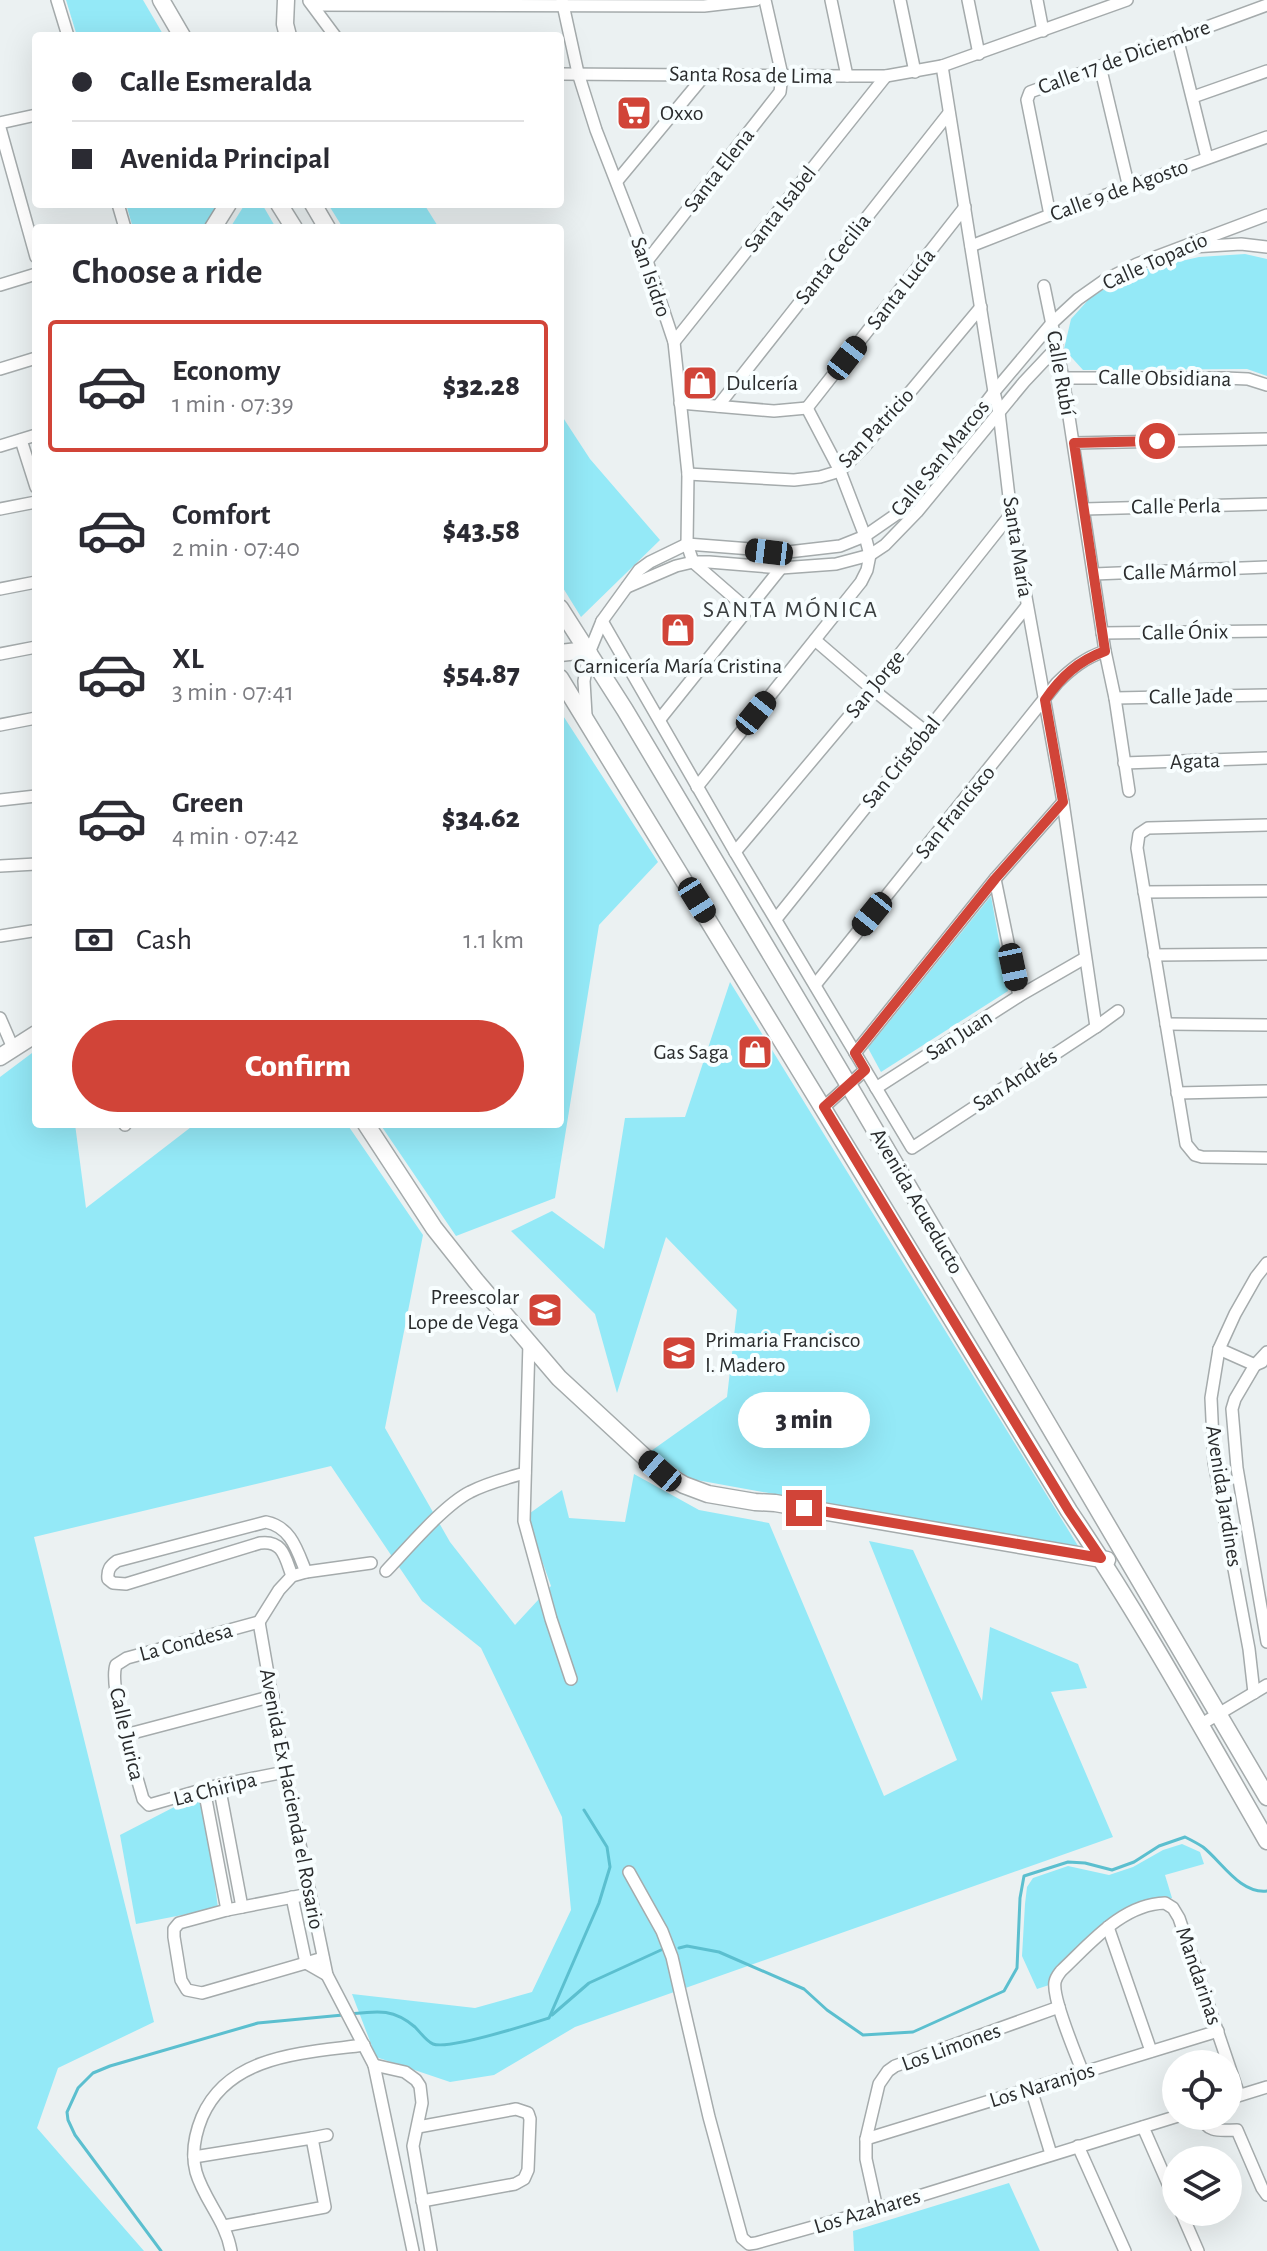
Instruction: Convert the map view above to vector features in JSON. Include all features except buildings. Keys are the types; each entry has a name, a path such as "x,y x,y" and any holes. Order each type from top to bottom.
{"street":[{"path":"57,0 67,32"},
{"path":"161,0 180,32"},
{"path":"283,32 286,0"},
{"path":"311,3 721,3 756,0"},
{"path":"765,0 782,75"},
{"path":"831,0 847,76"},
{"path":"900,0 915,72"},
{"path":"968,0 979,54"},
{"path":"1037,0 1043,31"},
{"name":"Santa Rosa de Lima","path":"564,74 886,76 942,66 1043,31 1111,3 1127,0"},
{"name":"San Isidro","path":"562,2 578,73 596,130 647,261 674,342 688,474 687,544 693,562"},
{"path":"311,3 332,32"},
{"name":"Calle 17 de Diciembre","path":"1050,215 1028,95 1034,89 1267,5"},
{"path":"1177,37 1207,158"},
{"name":"Santa María","path":"942,66 999,412 1011,514 1063,802 1096,1027"},
{"path":"1100,66 1129,188"},
{"path":"1193,97 1267,71"},
{"path":"617,181 705,75"},
{"name":"Santa Elena","path":"647,261 776,98 782,85 782,75"},
{"name":"Santa Isabel","path":"674,342 886,76"},
{"name":"Santa Cecilia","path":"718,406 949,113"},
{"path":"32,116 0,126 32,242"},
{"name":"Calle 9 de Agosto","path":"971,246 1267,137"},
{"name":"Santa Lucía","path":"807,408 965,207"},
{"name":"Calle Topacio","path":"1052,323 1105,280 1137,264 1267,215"},
{"path":"1181,248 1241,244 1267,247"},
{"path":"0,285 32,275"},
{"name":"Calle Rubí","path":"1044,286 1074,443 1129,791"},
{"name":"San Patricio","path":"688,474 794,480 840,471 865,446 981,307"},
{"name":"Calle San Marcos","path":"687,544 788,552 840,546 865,536 904,509 994,392 1052,323"},
{"name":"Calle San Marcos","path":"626,588 693,562 781,568 836,564 870,555 900,531 1057,347"},
{"path":"0,369 32,359"},
{"name":"Calle Obsidiana","path":"1063,378 1225,378 1248,379 1267,385"},
{"path":"680,403 774,411 807,408 840,471 870,555 861,582 697,787"},
{"path":"0,446 32,436"},
{"path":"1074,443 1267,439"},
{"path":"21,440 32,474"},
{"path":"0,509 32,503"},
{"name":"Calle Perla","path":"1084,509 1267,504"},
{"name":"San Jorge","path":"735,852 872,689 1011,514"},
{"path":"586,719 584,681 589,653 602,621 639,570 687,544"},
{"path":"693,562 747,609"},
{"name":"Calle Mármol","path":"1094,574 1267,567"},
{"path":"660,719 781,568"},
{"path":"0,589 32,583"},
{"name":"San Cristóbal","path":"776,919 1027,606"},
{"name":"Avenida Acueducto","path":"564,619 589,653 848,1084 1267,1797"},
{"path":"602,621 876,1088"},
{"name":"Calle Ónix","path":"1102,633 1267,631"},
{"path":"815,640 925,731"},
{"path":"0,654 32,648"},
{"name":"San Francisco","path":"815,985 1057,683 1088,657 1105,651"},
{"path":"564,652 589,653"},
{"name":"Avenida Acueducto","path":"564,684 1069,1511 1101,1558 1267,1841"},
{"name":"Calle Jade","path":"1115,698 1267,695"},
{"path":"0,725 32,719"},
{"name":"Agata","path":"1124,763 1267,758"},
{"path":"0,800 32,796"},
{"path":"855,1053 995,879 1063,802"},
{"path":"1267,825 1148,828 1139,834 1137,848 1186,1144 1195,1155 1210,1158 1267,1158"},
{"path":"0,866 32,864"},
{"path":"995,879 1019,996"},
{"path":"1144,892 1267,891"},
{"path":"0,936 32,931"},
{"path":"1154,955 1267,954"},
{"name":"San Juan","path":"876,1088 1019,996 1085,958"},
{"name":"San Andrés","path":"876,1088 912,1148 1118,1011"},
{"path":"0,1018 6,1052 32,1036"},
{"path":"1166,1024 1267,1025"},
{"path":"824,1107 865,1070"},
{"path":"1177,1093 1267,1091"},
{"path":"369,1128 434,1228 476,1281 559,1378 660,1471 708,1494 1101,1558 1116,1563 1143,1585"},
{"name":"Avenida Jardines","path":"1254,1693 1213,1450 1211,1398 1219,1349 1235,1314 1267,1263"},
{"path":"529,1343 524,1521 571,1679"},
{"path":"1219,1349 1255,1365 1267,1361"},
{"name":"Avenida Jardines","path":"1267,1352 1255,1365 1232,1409 1237,1468 1267,1642"},
{"path":"386,1571 450,1506 467,1493 525,1473"},
{"path":"292,1576 276,1543 260,1543 126,1584 113,1583 108,1579 110,1566 117,1561 259,1523 283,1528 291,1537 306,1572"},
{"path":"281,1549 291,1537"},
{"path":"259,1622 279,1590 292,1576 371,1563"},
{"name":"La Condesa","path":"116,1665 137,1655 259,1622"},
{"name":"Avenida Ex Hacienda el Rosario","path":"259,1622 285,1772 327,1975 374,2065 413,2251"},
{"name":"Calle Jurica","path":"116,1665 114,1678 125,1735 146,1803"},
{"path":"1200,1725 1267,1685"},
{"path":"125,1735 273,1696"},
{"name":"La Chiripa","path":"146,1803 153,1806 219,1785 285,1772"},
{"path":"219,1785 242,1907"},
{"path":"204,1789 227,1910"},
{"name":"Los Azahares","path":"629,1872 662,1931 672,1957 709,2117 742,2238 749,2244 877,2209 1162,2121"},
{"path":"309,1894 183,1921 174,1929 181,1980 187,1990 202,1993 323,1958"},
{"name":"Avenida Ex Hacienda el Rosario","path":"292,1897 306,1963 327,1975"},
{"name":"Mandarinas","path":"1108,1927 1126,1915 1152,1905 1169,1904 1179,1918 1222,2050"},
{"path":"1083,2073 1059,2007 1055,1983 1061,1971 1108,1927 1151,2051"},
{"name":"Los Limones","path":"877,2209 866,2159 866,2139 879,2084 888,2071 1059,2007"},
{"name":"Los Naranjos","path":"866,2139 1218,2031"},
{"path":"231,2251 224,2226 199,2180 194,2157 198,2128 220,2088 252,2068 285,2057 364,2045"},
{"path":"374,2065 405,2072 416,2080 422,2094 413,2146 431,2251"},
{"path":"1242,2094 1267,2087"},
{"path":"1031,2089 1051,2154"},
{"path":"418,2127 516,2109 528,2113 530,2119 528,2170 524,2179 515,2184 422,2201"},
{"path":"1143,2127 1162,2170"},
{"path":"1215,2130 1237,2130 1267,2195"},
{"path":"194,2157 327,2135"},
{"path":"224,2226 330,2206 312,2138"},
{"path":"1078,2146 1125,2251"},
{"path":"1187,2226 1198,2251"}],"shaded area":[{"path":"66,0 143,0 162,32 76,32"},
{"path":"127,208 216,208 206,224 132,224"},
{"path":"242,208 264,208 274,224 232,224"},
{"path":"330,208 426,208 436,224 340,224"},
{"path":"1245,254 1267,259 1267,376 1247,369 1083,370 1064,349 1071,319 1089,299 1129,273 1199,257"},
{"path":"564,419 590,459 660,540 581,617 564,589"},
{"path":"564,717 658,862 599,925 555,1198 456,1236 383,1128 564,1128"},
{"path":"991,896 1008,991 881,1072 868,1048"},
{"path":"730,982 1080,1549 691,1479 651,1451 727,1397 737,1310 666,1237 617,1393 595,1314 511,1231 552,1211 604,1249 625,1118 685,1117"},
{"path":"32,1053 32,1128 76,1128 86,1208 190,1128 350,1128 423,1235 385,1428 450,1542 515,1625 551,1586 526,1516 562,1490 569,1518 625,1522 634,1474 699,1510 769,1523 884,1796 957,1760 869,1541 913,1550 982,1701 990,1627 1078,1664 1087,1688 1051,1692 1113,1837 575,2027 494,2075 450,2082 376,2057 352,1994 475,2008 532,1992 571,1910 562,1817 481,1648 422,1601 331,1466 34,1537 154,2022 58,2068 37,2128 144,2251 0,2251 0,1077"},
{"path":"189,1801 202,1803 205,1809 218,1908 136,1924 120,1835"},
{"path":"1182,1844 1200,1852 1204,1864 1165,1875 1172,1898 1136,1911 1108,1927 1055,1983 1037,1989 1022,1956 1027,1887 1033,1878 1068,1866 1109,1875"},
{"path":"1009,2183 1040,2251 854,2251 853,2231"}],"waterway":[{"path":"350,2014 392,2014 407,2021 431,2043 442,2045 490,2036 549,2018 599,1903 610,1867 607,1847 584,1810"},
{"path":"679,1948 687,1946 719,1952 804,1989 827,2010 863,2035 913,2032 1004,1991 1017,1968 1024,1876 1068,1862 1112,1870 1134,1862 1159,1846 1185,1837 1203,1847 1248,1888 1267,1891"},
{"path":"552,2015 589,1983 661,1950"},
{"path":"161,2251 75,2135 67,2112 78,2088 93,2073 110,2066 258,2023 343,2015"}],"place":[{"name":"Oxxo","path":"634,113"},
{"name":"Dulcería","path":"700,383"},
{"name":"Carnicería María Cristina","path":"678,630"},
{"name":"Gas Saga","path":"755,1052"},
{"name":"Preescolar Lope de Vega","path":"545,1310"},
{"name":"Primaria Francisco I. Madero","path":"679,1353"}],"district":[{"name":"SANTA MÓNICA","path":"791,610"}],"route":[{"path":"804,1508 1101,1558 1069,1511 824,1107 865,1070 855,1053 995,879 1063,802 1045,700 1072,668 1088,657 1105,651 1074,443 1157,441"}]}
